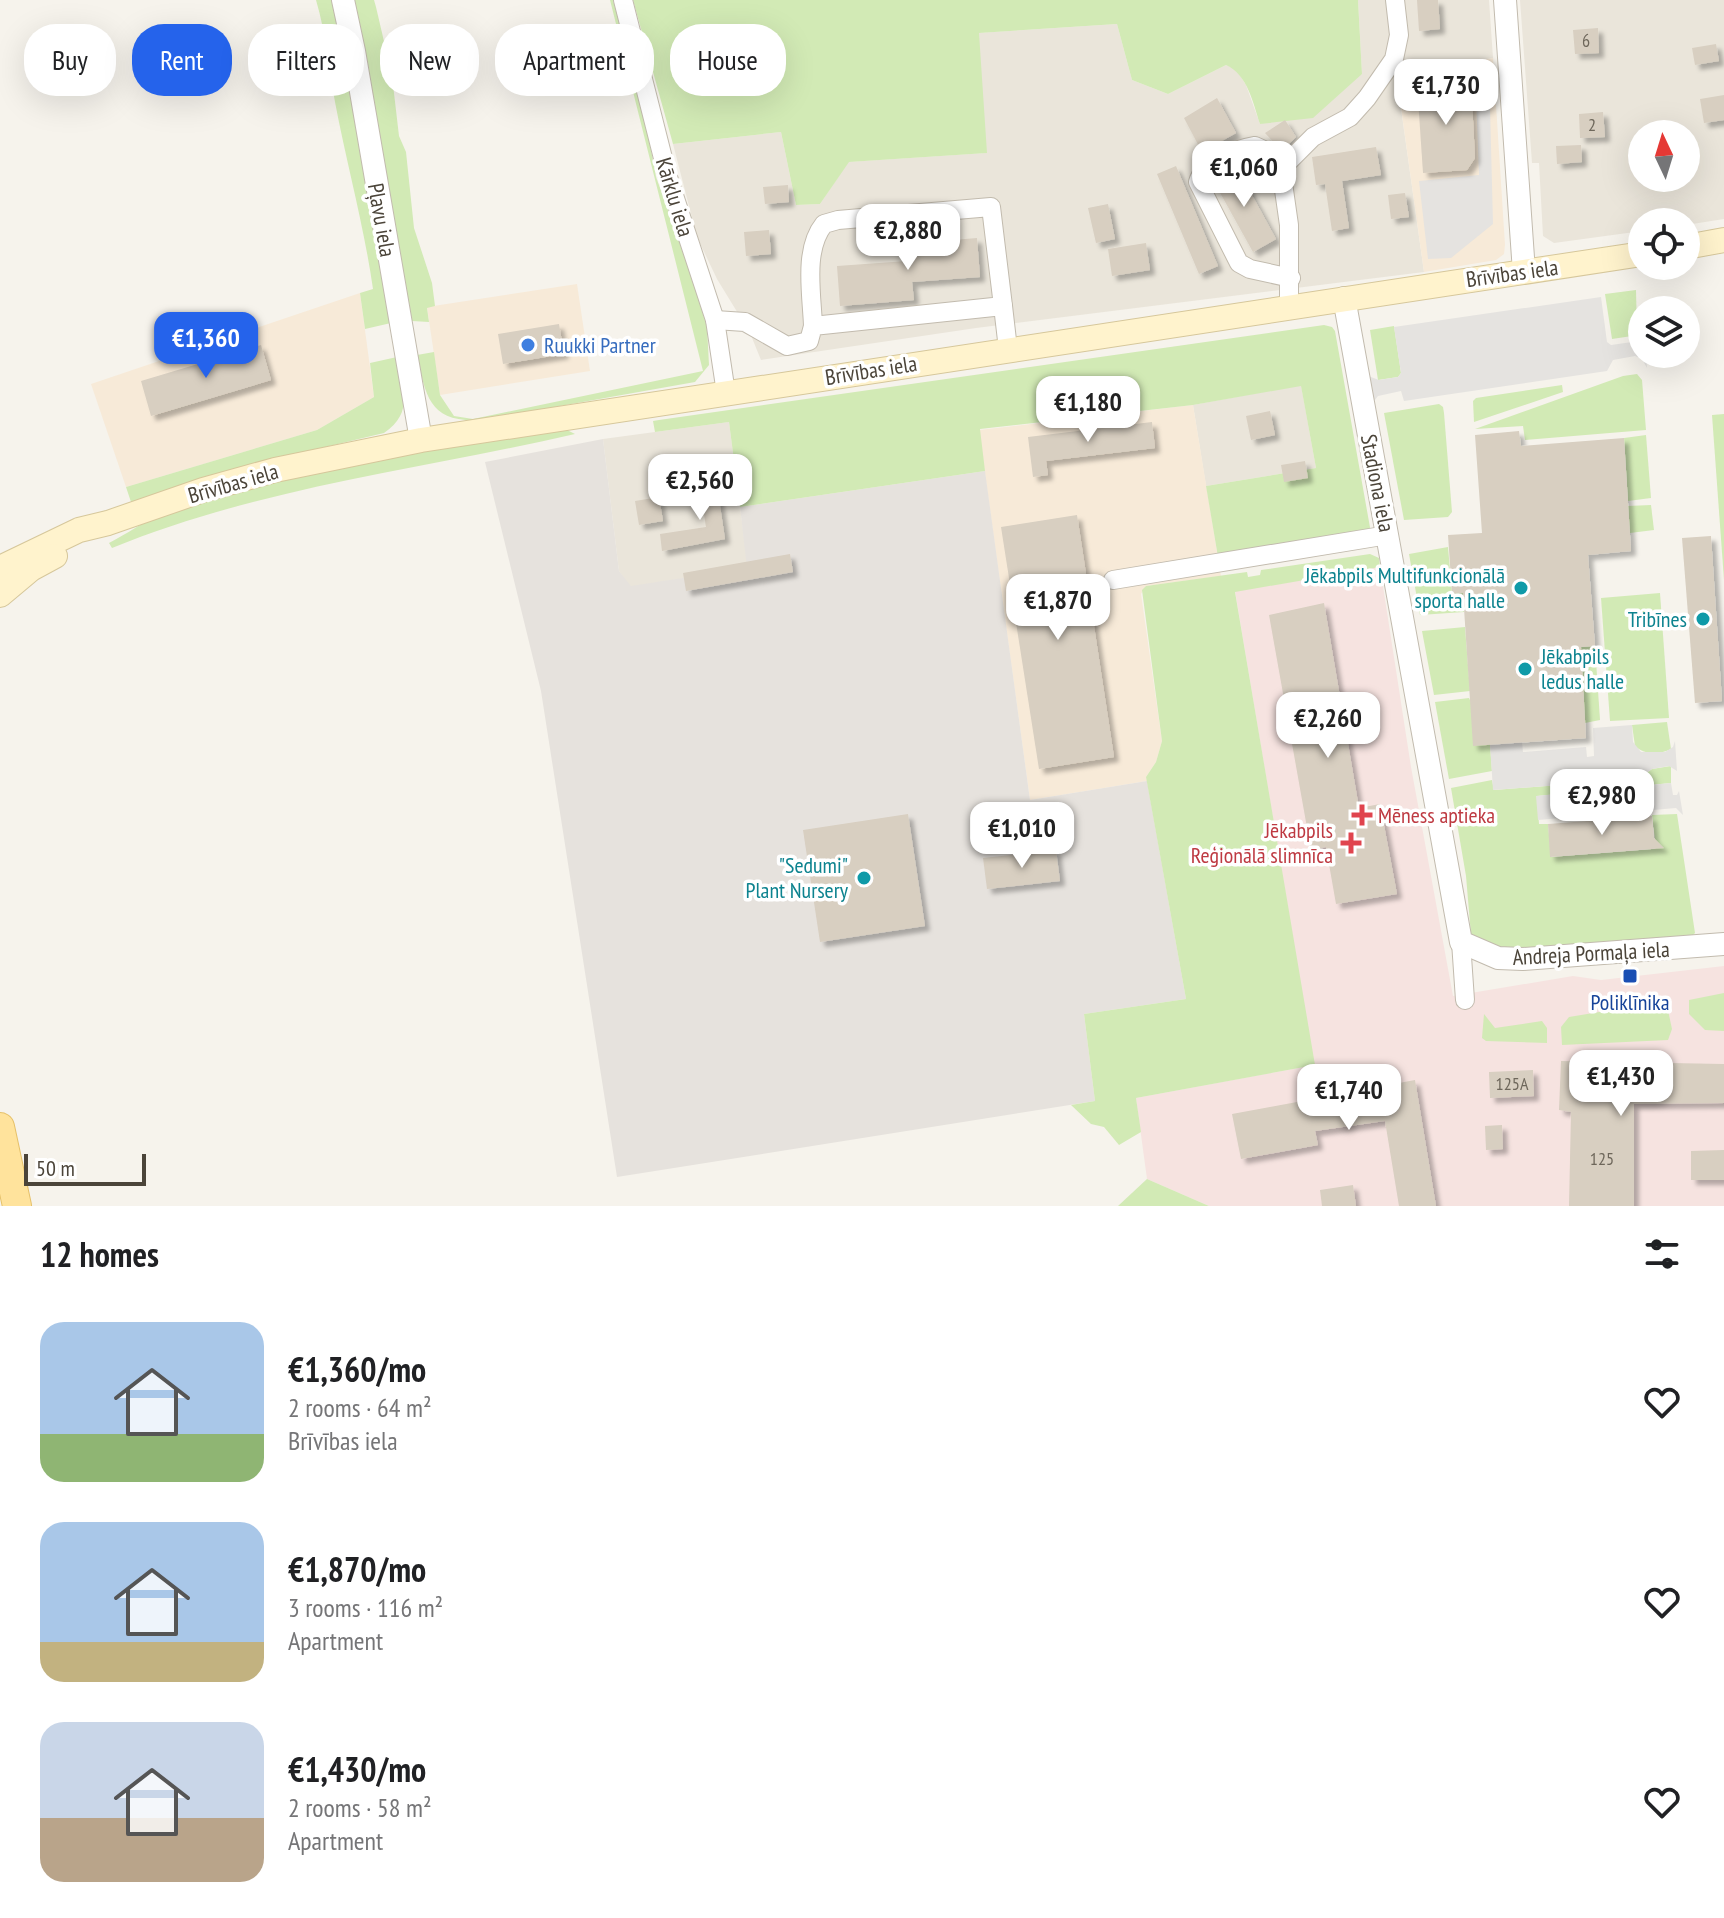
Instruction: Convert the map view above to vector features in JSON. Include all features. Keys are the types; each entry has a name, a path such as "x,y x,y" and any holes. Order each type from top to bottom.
{"main road":[{"path":"1700,244 1724,240"},
{"name":"Brīvības iela","path":"0,568 38,547 79,530 203,490 261,474 421,440 1628,256"},
{"name":"Brīvības iela","path":"0,595 31,569 91,536 108,523"},
{"path":"0,1127 17,1206"}],"street":[{"name":"Pļavu iela","path":"343,0 421,440"},
{"name":"Kārklu iela","path":"623,0 667,174 715,320 726,393"},
{"path":"1281,169 1313,137 1350,117 1394,59 1398,44 1395,0"},
{"path":"1505,0 1524,272"},
{"path":"1289,307 1291,278 1289,225 1281,169 1262,148 1250,146 1214,163 1201,174 1198,182 1239,263 1250,269 1291,278"},
{"path":"715,320 745,322 787,346 809,341 813,333 812,254 821,227 838,220 991,207 1008,349"},
{"name":"Stadiona iela","path":"1344,298 1461,942 1465,1000"},
{"path":"813,326 1003,306"},
{"path":"1113,580 1388,535"},
{"name":"Andreja Pormaļa iela","path":"1461,942 1498,958 1523,959 1724,944"}],"shaded area":[{"path":"1358,0 1489,0 1493,58 1396,73 1424,272 976,328 761,360 750,333 717,279 697,237 673,144 781,132 796,205 820,204 848,162 986,153 978,33 1117,24 1132,80 1168,94 1226,65 1236,69 1246,85 1260,124 1362,74"},
{"path":"1520,0 1724,0 1724,219 1700,223 1700,208 1628,208 1628,233 1554,243 1543,236 1539,163 1532,163"},
{"path":"1493,58 1504,254 1496,260 1424,272 1396,72"},
{"path":"1489,67 1493,224 1451,258 1428,259 1419,181 1479,175 1475,71"},
{"path":"577,284 590,371 440,395 427,307"},
{"path":"360,293 374,397 317,430 126,487 91,384"},
{"path":"1601,297 1607,342 1611,345 1628,343 1628,357 1613,360 1607,371 1404,401 1401,391 1378,396 1371,405 1368,376 1379,380 1398,377 1401,373 1394,327"},
{"path":"1301,385 1316,468 1206,486 1193,405"},
{"path":"1193,405 1221,576 1146,586 1141,594 1162,741 1156,762 1146,777 1147,781 1030,800 979,430"},
{"path":"729,422 748,568 630,587 619,571 603,439"},
{"path":"603,439 619,571 631,586 747,568 740,507 985,471 1030,800 1147,781 1186,999 1084,1014 1095,1101 617,1177 541,691 485,462"},
{"name":"Jēkabpils Reģionālā slimnīca","path":"1380,567 1411,767 1453,996 1573,976 1601,980 1724,966 1724,1206 1209,1206 1147,1179 1136,1098 1314,1065 1235,591"},
{"path":"1632,725 1633,742 1641,752 1665,752 1673,747 1675,741 1677,771 1669,766 1652,769 1638,779 1493,790 1490,744 1522,742 1523,752 1586,747 1587,757 1594,756 1593,728"},
{"path":"1671,783 1673,795 1679,791 1683,815 1676,808 1538,820 1536,796"}],"green space":[{"path":"316,0 335,0 339,24 322,24"},
{"path":"351,0 374,0 380,24 380,96 394,96 399,136 406,152 414,228 432,283 435,306 427,308 429,322 412,321 364,68 364,24 356,24"},
{"path":"610,0 613,0 619,24 616,24"},
{"path":"633,0 1358,0 1362,74 1313,118 1260,124 1245,83 1226,65 1168,94 1132,80 1117,24 979,33 987,153 849,162 820,204 796,205 781,132 673,144 654,76 654,24 640,24"},
{"path":"334,96 352,96 391,323 365,329 360,293 373,289"},
{"path":"634,96 638,96 656,177 707,327 709,365 695,382 481,420 464,420 451,417 433,405 417,355 434,352 440,395 454,416 473,419 703,371"},
{"path":"1636,290 1636,296 1628,296 1628,337 1612,339 1605,294"},
{"path":"1324,325 1335,331 1371,533 1218,557 1206,486 1316,468 1301,386 1193,405 980,429 985,471 740,507 729,422 655,432 653,421 659,420"},
{"path":"1394,326 1401,373 1398,377 1378,380 1370,330"},
{"path":"397,357 403,408 394,425 384,433 225,471 131,502 126,487 317,430 374,397 370,363"},
{"path":"1637,374 1642,380 1646,430 1525,440 1523,426 1475,429 1623,376"},
{"path":"1562,385 1563,392 1474,422 1473,401 1476,398"},
{"path":"1439,404 1444,413 1452,512 1448,517 1404,520 1384,413"},
{"path":"1724,414 1724,580 1712,415"},
{"path":"567,430 575,434 283,495 168,527 112,548 109,543 173,510 306,474 436,449"},
{"path":"1646,435 1651,498 1628,501 1624,438"},
{"path":"1651,505 1654,530 1630,533 1628,506"},
{"path":"1448,547 1452,593 1463,593 1464,612 1420,615 1409,554"},
{"path":"1370,554 1379,558 1380,567 1235,592 1315,1065 1136,1098 1141,1132 1119,1145 1104,1127 1091,1124 1071,1105 1095,1101 1084,1014 1186,999 1146,777 1156,762 1162,741 1142,590 1146,586 1247,572 1248,577 1260,575 1261,570"},
{"path":"1660,593 1669,718 1610,721 1601,598"},
{"path":"1465,627 1470,691 1434,695 1422,631"},
{"path":"1595,646 1600,720 1585,723 1581,647"},
{"path":"1469,698 1490,744 1492,771 1449,779 1435,702"},
{"path":"1667,722 1671,749 1652,753 1635,746 1632,725"},
{"path":"1671,766 1671,783 1537,796 1539,824 1548,824 1551,857 1654,849 1652,815 1677,814 1695,933 1691,937 1499,950 1471,935 1466,876 1451,788 1492,780 1494,790 1638,779 1652,769"},
{"path":"1724,993 1724,1031 1705,1030 1689,1014 1689,1000"},
{"path":"1666,1001 1672,1029 1668,1040 1562,1045 1561,1027 1569,1017"},
{"path":"1484,1014 1495,1028 1542,1021 1547,1028 1547,1043 1486,1041 1482,1038"},
{"path":"1147,1179 1209,1206 1118,1206"}],"building":[{"path":"1417,0 1438,0 1440,29 1419,31"},
{"path":"1598,28 1599,53 1575,54 1573,30"},
{"path":"1716,44 1719,61 1695,65 1692,48"},
{"path":"1471,82 1475,158 1467,170 1423,173 1417,84"},
{"path":"1724,95 1724,120 1704,123 1700,99"},
{"path":"1217,98 1236,133 1202,152 1184,118"},
{"path":"1603,112 1605,137 1580,138 1579,114"},
{"path":"1285,120 1296,137 1282,151 1265,133"},
{"path":"1581,145 1582,162 1557,164 1556,146"},
{"path":"1376,147 1381,175 1342,181 1349,228 1332,231 1325,184 1316,185 1312,157"},
{"path":"1176,166 1218,266 1199,274 1157,174"},
{"path":"1236,166 1276,239 1253,252 1213,180"},
{"path":"788,185 789,202 765,204 763,187"},
{"path":"1405,193 1409,217 1391,219 1388,195"},
{"path":"1108,204 1115,239 1096,243 1088,208"},
{"path":"769,230 771,254 746,256 744,232"},
{"path":"977,238 980,277 912,282 914,300 840,306 837,266 907,261 905,244"},
{"path":"1146,243 1150,270 1112,276 1108,249"},
{"path":"559,324 564,354 503,364 498,334"},
{"path":"261,345 271,380 151,416 141,381"},
{"path":"1270,411 1275,435 1251,440 1246,416"},
{"path":"1152,422 1155,448 1046,461 1048,475 1033,477 1028,437"},
{"name":"Jēkabpils Multifunkcionālā sporta halle","path":"1519,431 1521,446 1624,438 1631,551 1588,555 1595,646 1581,647 1586,738 1473,746 1463,593 1452,594 1448,535 1482,533 1475,435"},
{"path":"1305,461 1308,478 1284,482 1281,465"},
{"path":"716,479 725,539 662,551 660,534 706,527 699,482"},
{"path":"659,497 663,521 639,525 635,501"},
{"path":"1077,515 1114,757 1039,769 1001,527"},
{"name":"Tribīnes","path":"1711,536 1722,701 1695,703 1682,538"},
{"path":"790,554 793,572 686,591 683,573"},
{"path":"1324,603 1359,808 1380,804 1397,894 1336,904 1326,847 1311,850 1269,615"},
{"name":"\"Sedumi\" Plant Nursery","path":"908,814 925,926 820,942 803,830"},
{"path":"1652,816 1654,838 1664,848 1550,857 1548,824"},
{"path":"1056,850 1060,881 987,889 983,858"},
{"path":"1561,1061 1724,1064 1724,1103 1634,1104 1634,1206 1569,1206 1571,1112 1559,1110"},
{"path":"1533,1070 1534,1096 1490,1098 1489,1072"},
{"path":"1415,1080 1436,1206 1399,1206 1385,1121 1315,1131 1318,1145 1241,1159 1232,1114"},
{"path":"1502,1125 1503,1149 1486,1150 1485,1126"},
{"path":"1724,1150 1724,1180 1691,1180 1691,1151"},
{"path":"1353,1185 1356,1206 1322,1206 1320,1190"}],"place":[{"name":"Ruukki Partner","path":"528,345"},
{"name":"Jēkabpils Multifunkcionālā sporta halle","path":"1521,588"},
{"name":"Tribīnes","path":"1703,619"},
{"name":"Jēkabpils ledus halle","path":"1525,669"},
{"name":"Mēness aptieka","path":"1362,815"},
{"name":"Jēkabpils Reģionālā slimnīca","path":"1351,843"},
{"name":"\"Sedumi\" Plant Nursery","path":"864,878"},
{"name":"Poliklīnika","path":"1630,976"}]}
